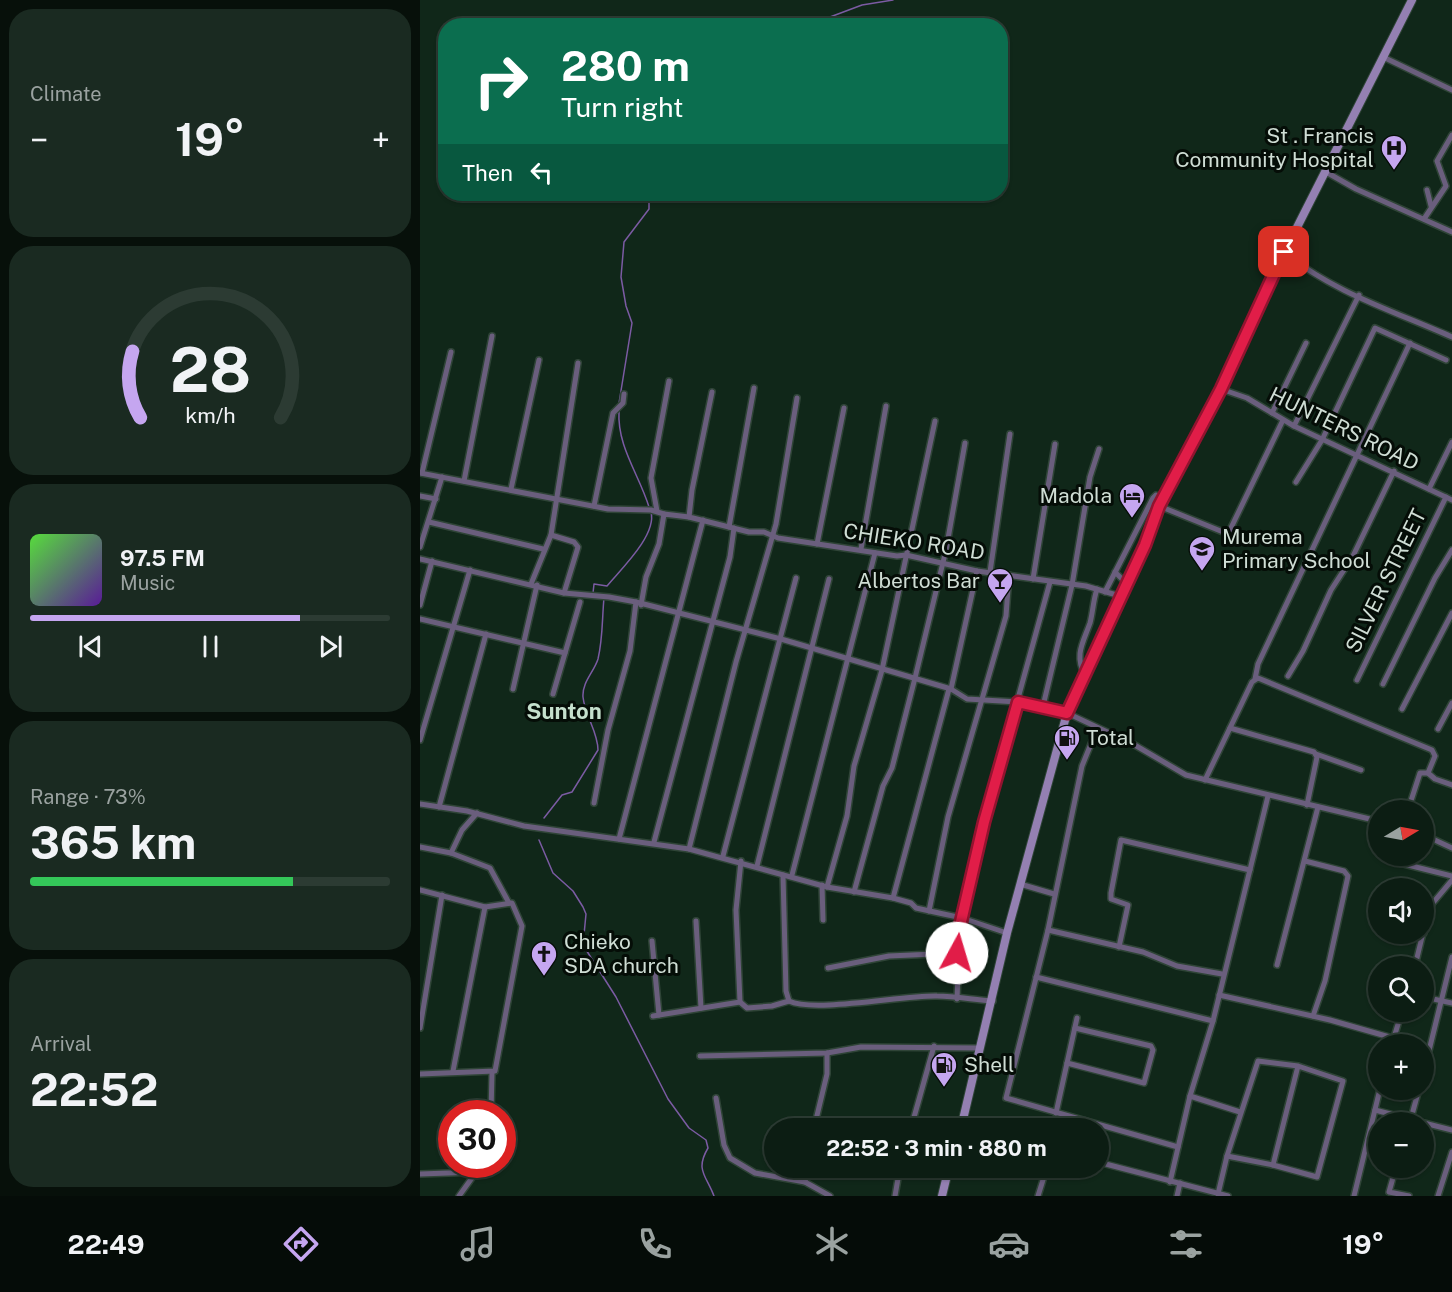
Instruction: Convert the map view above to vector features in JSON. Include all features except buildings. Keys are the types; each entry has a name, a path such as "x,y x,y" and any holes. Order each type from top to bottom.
{"main road":[{"path":"964,1118 979,1048 993,1001 1007,933 1067,713 1145,545 1161,502 1221,389 1284,252 1412,0"},
{"path":"942,1196 946,1178"}],"street":[{"path":"1383,57 1452,90"},
{"path":"1424,219 1446,186 1437,161 1452,135"},
{"path":"1326,171 1356,189 1452,232"},
{"path":"1426,190 1431,206"},
{"path":"1284,252 1306,270 1452,337"},
{"path":"1294,426 1359,295"},
{"path":"1296,482 1322,440 1374,330 1377,328 1446,360"},
{"path":"464,481 492,336"},
{"path":"1205,780 1255,679 1258,664 1410,343"},
{"path":"1272,413 1306,344"},
{"path":"421,473 450,351"},
{"path":"511,489 539,360"},
{"path":"513,688 534,584 543,549 550,535 578,363"},
{"path":"594,803 608,730 630,651 638,604 659,544 651,478 669,381"},
{"path":"654,842 730,557 732,528 754,388"},
{"name":"HUNTERS ROAD","path":"1221,389 1246,398 1322,440 1358,454 1449,498"},
{"path":"689,517 692,490 712,392"},
{"path":"594,506 603,456 616,408 623,403 624,394"},
{"path":"689,849 745,631 779,510 797,398"},
{"path":"861,549 886,405"},
{"path":"817,544 844,408"},
{"path":"1104,592 1154,496 1161,502 1228,534 1283,420"},
{"path":"823,920 824,886 848,816 854,766 882,670 935,421"},
{"path":"990,572 1010,434"},
{"path":"1429,489 1452,442"},
{"path":"854,892 883,786 892,768 915,678 943,563 965,443"},
{"path":"1033,579 1055,444"},
{"path":"1043,706 1072,585 1090,477 1099,449"},
{"path":"1288,676 1303,651 1331,590 1353,556 1394,471"},
{"name":"CHIEKO ROAD","path":"421,473 594,506 655,511 689,517 732,528 772,534 778,538 861,549 875,553 906,555 977,571 1072,585 1120,596"},
{"path":"420,547 422,533 429,522 442,477"},
{"path":"420,496 436,499"},
{"name":"SILVER STREET","path":"1357,680 1449,498"},
{"path":"619,839 703,520"},
{"path":"429,522 543,549"},
{"path":"1138,528 1150,533"},
{"path":"550,535 574,542 578,547 564,593"},
{"path":"1132,542 1145,545"},
{"path":"1383,684 1435,578 1452,550"},
{"path":"792,875 875,553"},
{"path":"420,559 534,584 564,593 609,597 781,639 950,689 968,699 1043,706 1067,713 1133,744 1186,775 1368,819"},
{"path":"420,605 432,561"},
{"path":"420,740 470,570"},
{"path":"892,898 950,689 977,571"},
{"path":"1114,572 1127,584"},
{"path":"929,912 948,818 1006,616 1009,575"},
{"path":"723,856 796,578"},
{"path":"757,866 830,579"},
{"path":"957,999 957,953 962,918 984,822 1050,582"},
{"path":"1085,675 1078,660 1097,590"},
{"path":"553,694 580,602"},
{"path":"1402,709 1452,613"},
{"path":"420,619 565,653"},
{"path":"439,807 486,634"},
{"path":"1255,679 1432,750 1435,756 1428,772"},
{"path":"1438,729 1452,703"},
{"path":"1230,728 1361,770"},
{"path":"1097,729 1082,766 1048,930 1006,1098 1178,1147"},
{"path":"1307,805 1316,754"},
{"path":"1428,772 1435,779 1452,785"},
{"path":"1411,800 1420,773 1428,772"},
{"path":"1170,1182 1190,1096 1213,1021 1222,974 1268,796"},
{"path":"420,804 477,813 524,826 654,842 723,856 824,886 892,898 929,912 962,918 1007,933"},
{"path":"1276,965 1318,807"},
{"path":"452,853 462,830 477,813"},
{"path":"1119,947 1128,905 1112,899 1111,893 1121,840 1250,870"},
{"path":"1434,840 1452,848"},
{"path":"420,847 452,853 490,868 509,903"},
{"path":"741,861 736,910 740,1002 747,1008 789,1001 796,1005 824,1005 920,996 993,1001"},
{"path":"1305,861 1344,871 1348,876 1325,981 1313,1016"},
{"path":"1410,866 1452,878 1434,901"},
{"path":"783,875 786,991 789,1001"},
{"path":"1020,884 1054,894"},
{"path":"420,890 485,907 514,904 522,926 498,1066 492,1073 491,1100"},
{"path":"420,1028 442,895"},
{"path":"453,1071 485,907"},
{"path":"696,921 702,1008"},
{"path":"1048,930 1143,952 1177,966 1222,974"},
{"path":"652,941 656,1015 740,1002"},
{"path":"828,968 889,956 957,953"},
{"path":"1433,1034 1452,957"},
{"path":"1036,977 1213,1021"},
{"path":"1219,995 1313,1016 1371,1034"},
{"path":"1434,1000 1452,1003"},
{"path":"1056,1113 1077,1018"},
{"path":"1067,1064 1144,1083 1153,1050 1151,1046 1075,1028"},
{"path":"700,1056 827,1053 861,1047 979,1048"},
{"path":"914,1118 934,1047"},
{"path":"816,1118 827,1074 827,1053"},
{"path":"1218,1194 1227,1156 1256,1062 1298,1066 1343,1081 1317,1177 1227,1156"},
{"path":"1273,1165 1298,1066"},
{"path":"420,1074 453,1071 492,1073"},
{"path":"1190,1096 1240,1112"},
{"path":"716,1098 724,1145 730,1158 755,1173 805,1182 830,1196"},
{"path":"1354,1196 1377,1100"},
{"path":"1375,1110 1382,1112"},
{"path":"1434,1125 1452,1130"},
{"path":"1438,1196 1449,1170 1452,1152"},
{"path":"1109,1165 1228,1196"},
{"path":"420,1174 438,1173"},
{"path":"459,1196 472,1178"},
{"path":"805,1182 806,1178"},
{"path":"895,1196 898,1178"},
{"path":"1038,1196 1044,1178"},
{"path":"1393,1178 1389,1192 1409,1196"},
{"path":"1177,1196 1180,1184"}],"waterway":[{"path":"827,18 862,5 893,0"},
{"path":"619,403 632,323 626,306 621,277 624,242 649,209 649,201"},
{"path":"619,411 621,437 649,507"},
{"path":"593,593 594,584 607,586 636,551 649,531 651,512"},
{"path":"544,818 562,795 572,792 598,750 596,737 584,704 583,692 598,659 604,598"},
{"path":"539,840 553,873 573,891 583,907 586,914 583,945 616,997 668,1099 689,1128 706,1140 708,1148 702,1167 714,1196"}],"place":[{"name":"St . Francis Community Hospital","path":"1394,171"},
{"name":"Madola","path":"1132,519"},
{"name":"Murema Primary School","path":"1202,572"},
{"name":"Albertos Bar","path":"1000,604"},
{"name":"Total","path":"1067,761"},
{"name":"Chieko SDA church","path":"544,977"},
{"name":"Shell","path":"944,1088"}],"district":[{"name":"Sunton","path":"564,711"}],"route":[{"path":"957,953 960,926 984,822 1018,702 1067,713 1145,545 1159,506 1221,389 1284,252"}]}
